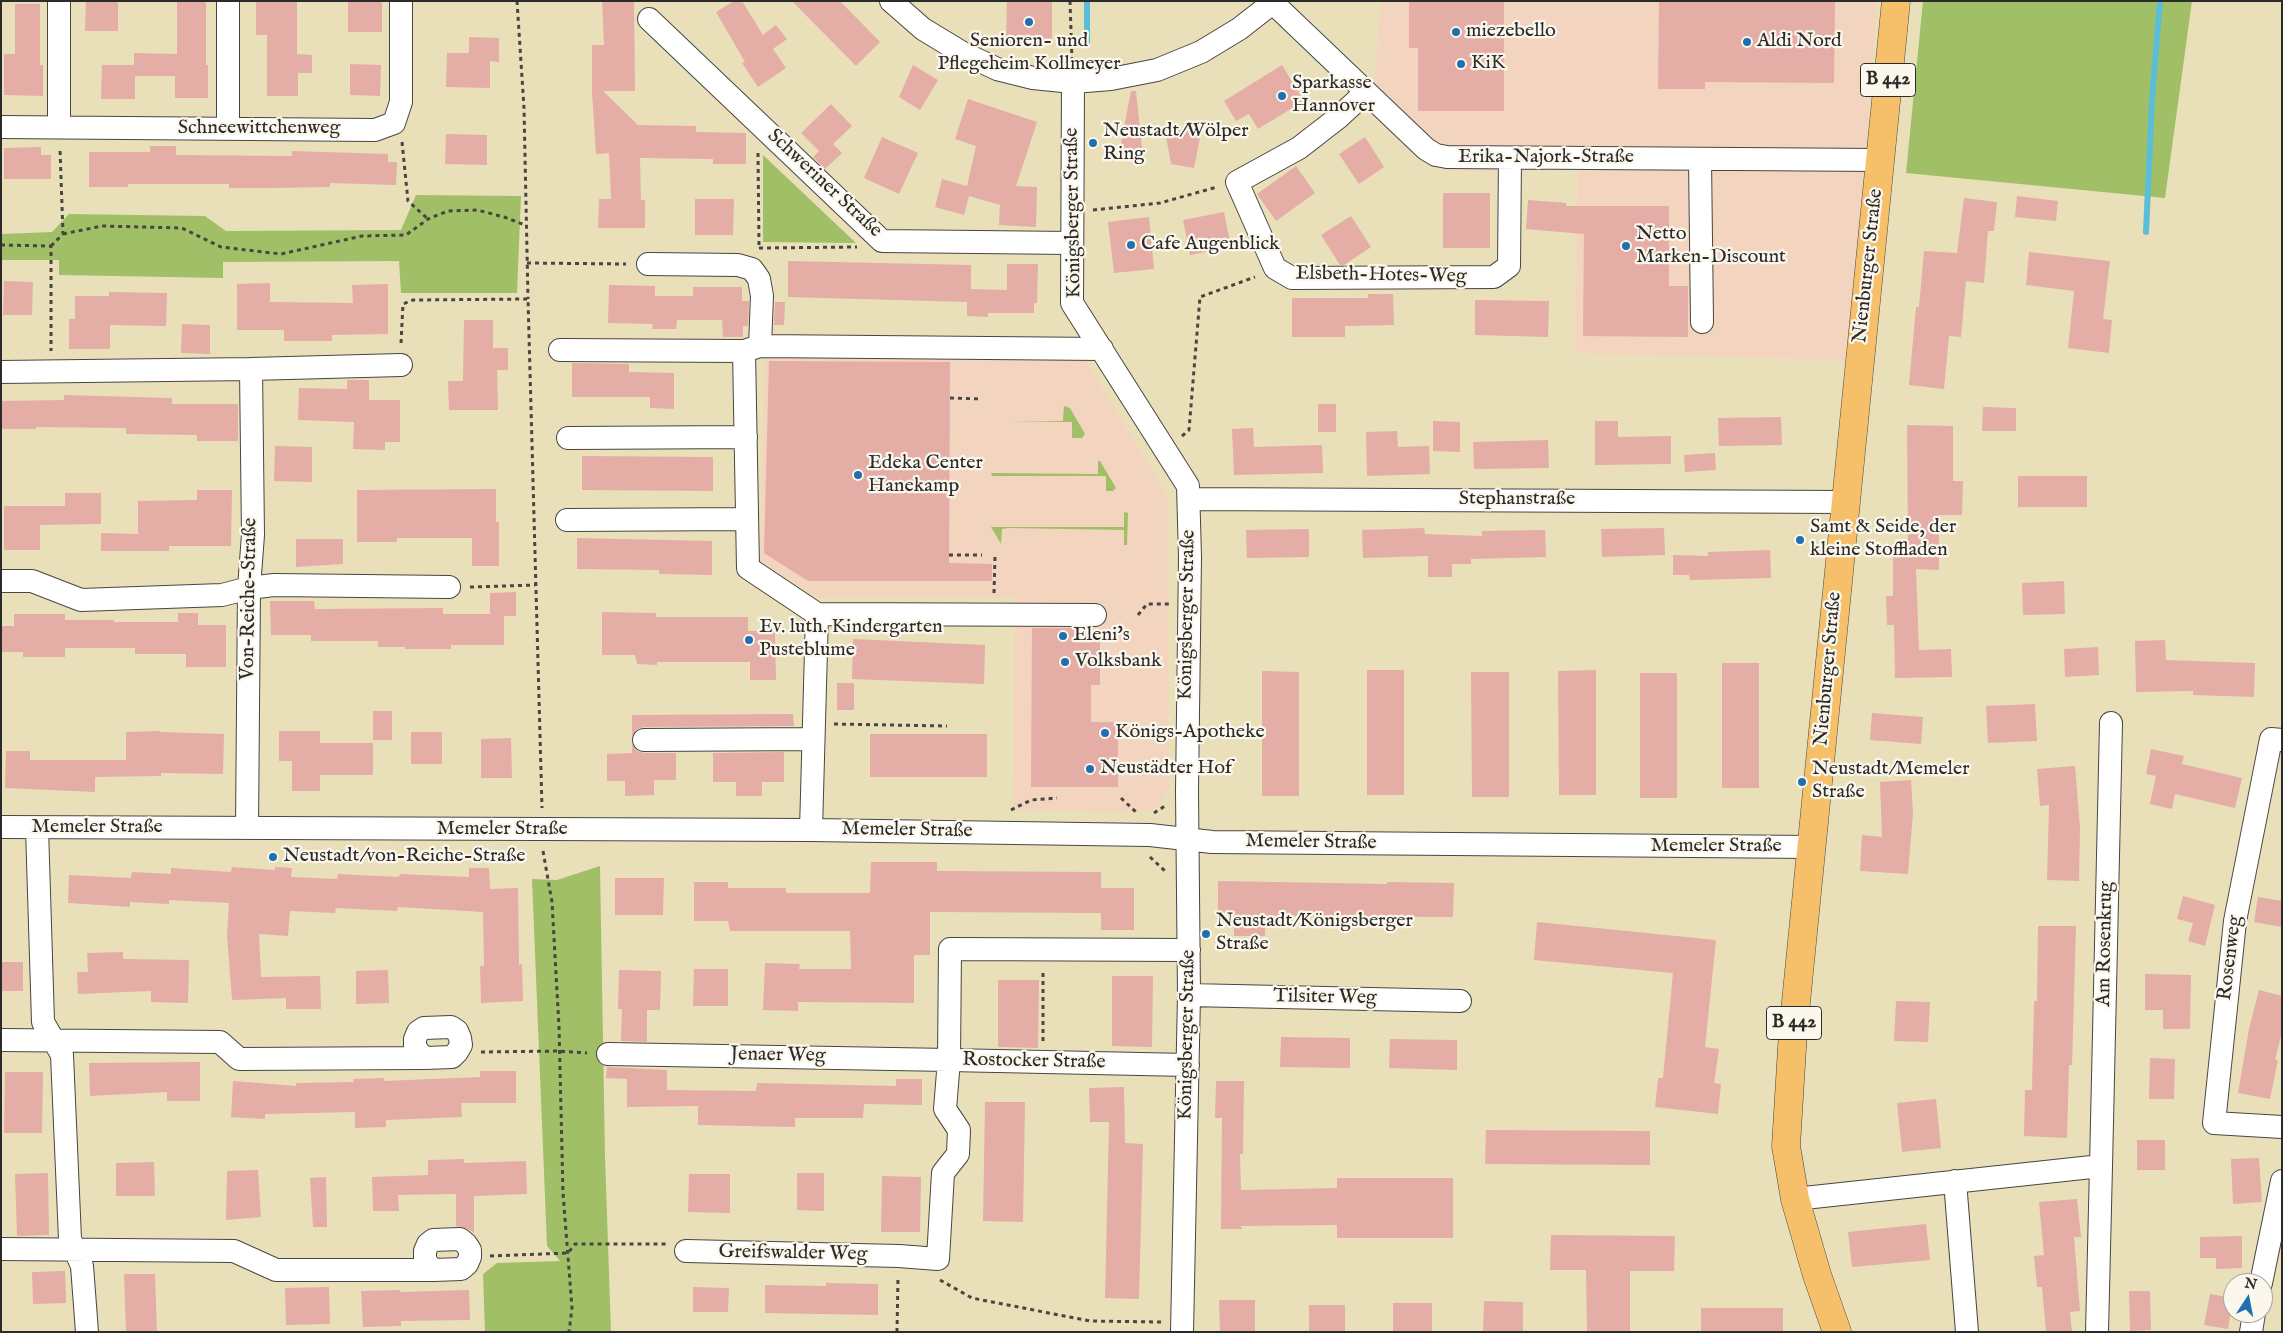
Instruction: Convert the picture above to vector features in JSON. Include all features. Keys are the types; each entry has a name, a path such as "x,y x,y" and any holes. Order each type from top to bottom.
{"main road":[{"name":"Nienburger Straße","path":"1837,1332 1817,1275 1795,1200 1786,1146 1793,1032 1896,1"}],"street":[{"path":"58,127 59,1"},
{"path":"228,1 228,128"},
{"path":"394,123 401,102 401,1"},
{"path":"891,1 922,29 961,52 997,69 1033,78 1073,82 1111,79 1157,70 1201,52 1239,29 1274,2"},
{"name":"Erika-Najork-Straße","path":"1274,2 1426,149 1436,155 1510,158 1880,160"},
{"name":"Schweriner Straße","path":"648,19 882,241 1072,243"},
{"name":"Königsberger Straße","path":"1073,82 1072,303 1188,486 1187,837 1189,995 1182,1327"},
{"path":"1237,182 1299,148 1340,117 1366,92"},
{"name":"Schneewittchenweg","path":"1,127 375,130 394,123"},
{"name":"Elsbeth-Hotes-Weg","path":"1237,182 1274,268 1292,278 1494,278 1509,266 1510,158"},
{"path":"1700,159 1702,322"},
{"path":"648,264 738,265 752,269 759,279 762,296 752,348 746,437 748,568 816,614 1095,615"},
{"path":"560,350 1102,348"},
{"path":"1,372 401,366"},
{"name":"Von-Reiche-Straße","path":"247,828 249,588 253,535 251,369"},
{"path":"568,438 746,437"},
{"name":"Stephanstraße","path":"1189,499 1845,502"},
{"path":"567,520 746,519"},
{"path":"1,581 32,581 81,600 222,596 249,588 274,585 449,587"},
{"path":"811,830 816,614"},
{"name":"Am Rosenkrug","path":"2097,1332 2112,723"},
{"path":"644,740 814,731"},
{"name":"Rosenweg","path":"2282,740 2271,739 2234,921 2214,1123 2282,1127"},
{"name":"Memeler Straße","path":"1,827 811,830 1150,835 1187,837 1212,842 1812,847"},
{"path":"37,828 43,1022 62,1055 70,1238 82,1266 87,1332"},
{"path":"949,1060 950,949 1189,950"},
{"name":"Tilsiter Weg","path":"1189,995 1460,1001"},
{"path":"1,1040 220,1042 239,1059 425,1058 452,1057 460,1045 457,1031 451,1027 424,1028 418,1032 415,1039 416,1046 419,1053 425,1058"},
{"name":"Jenaer Weg","path":"608,1054 949,1060"},
{"name":"Rostocker Straße","path":"899,1256 938,1259 943,1173 958,1154 959,1130 945,1109 949,1060 1188,1066"},
{"path":"1795,1200 2101,1166"},
{"path":"2263,1273 2282,1181"},
{"path":"1956,1182 1967,1332"},
{"path":"1,1249 234,1251 276,1270 434,1270 461,1269 470,1257 466,1244 460,1239 434,1240 428,1244 424,1251 425,1259 434,1270"},
{"name":"Greifswalder Weg","path":"686,1251 899,1256"}],"path":[{"path":"517,1 524,108 525,225 542,811"},
{"path":"1070,1 1073,82"},
{"path":"394,123 404,146 408,201 428,220"},
{"path":"58,127 63,234"},
{"path":"752,269 759,261 760,248 757,142 768,132"},
{"path":"1072,212 1160,203 1237,182"},
{"path":"1,245 50,246 63,234 102,226 182,228 221,247 281,254 362,236 406,235 428,220 448,211 477,210 525,225"},
{"path":"760,248 873,248 882,241"},
{"path":"50,246 51,372"},
{"path":"527,263 648,264"},
{"path":"1166,449 1189,430 1200,297 1261,276 1274,268"},
{"path":"401,366 403,304 413,300 528,299"},
{"path":"950,398 982,399"},
{"path":"949,555 982,555"},
{"path":"994,614 995,556"},
{"path":"449,587 535,586"},
{"path":"1138,615 1147,604 1189,605"},
{"path":"814,731 947,726"},
{"path":"1004,814 1031,800 1057,798"},
{"path":"1121,798 1139,815"},
{"path":"544,851 552,902 559,1027 563,1193 572,1308 569,1332"},
{"path":"1043,949 1043,1062"},
{"path":"457,1052 570,1052"},
{"path":"470,1257 568,1253 575,1244 670,1244 686,1251"},
{"path":"897,1332 899,1256"},
{"path":"939,1280 972,1298 1090,1321 1182,1327"}],"shaded area":[{"path":"1381,1 1877,1 1864,176 1845,360 1575,353 1578,170 1445,171 1372,105"},
{"path":"765,356 1084,357 1167,495 1169,789 1164,792 1162,805 1151,810 1137,812 1013,810 1015,597 819,598 760,561"}],"green space":[{"path":"1923,1 2192,1 2165,198 1906,173"},
{"path":"763,155 856,243 763,242"},
{"path":"416,195 521,196 517,293 401,293 399,261 223,262 223,278 59,275 59,260 1,260 1,234 52,232 69,214 205,216 226,231 401,230"},
{"path":"1064,406 1070,408 1085,434 1082,438 1072,438 1072,422 1011,422 1063,421"},
{"path":"1098,461 1100,461 1116,488 1113,491 1106,491 1106,476 992,476 991,473 1098,474"},
{"path":"1124,512 1128,513 1127,545 1124,545 1124,530 1008,528 1002,529 1001,544 991,527 1124,527"},
{"path":"600,866 605,1156 611,1332 485,1332 483,1274 497,1263 560,1261 547,1246 532,879 557,880"}],"building":[{"path":"86,1 118,1 118,31 85,31"},
{"path":"177,1 206,1 208,98 175,98 175,76 135,76 135,99 101,99 102,65 134,65 134,53 177,54"},
{"path":"256,1 297,1 297,54 312,55 312,73 298,73 298,96 267,96 267,35 256,35"},
{"path":"348,1 382,1 382,32 348,32"},
{"path":"602,1 634,1 635,91 603,91 638,125 696,126 696,132 746,133 746,164 713,164 713,159 640,158 641,200 645,200 645,228 598,228 599,199 611,199 609,153 596,154 592,92 592,45 604,45"},
{"path":"734,1 742,1 763,35 776,25 787,39 773,49 786,68 758,87 742,63 745,62 716,12"},
{"path":"792,1 840,1 880,42 856,66"},
{"name":"Senioren- und Pflegeheim Kollmeyer","path":"1007,1 1052,1 1052,45 1006,43"},
{"path":"1409,1 1504,1 1504,111 1418,111 1418,48 1409,48"},
{"name":"Aldi Nord","path":"1659,1 1835,1 1834,83 1705,82 1705,89 1658,89"},
{"path":"15,4 40,4 40,65 43,65 43,96 4,95 4,54 15,54"},
{"path":"469,37 499,38 499,62 490,61 490,88 446,87 447,53 469,53"},
{"path":"350,64 381,65 380,96 350,95"},
{"path":"913,65 938,80 920,110 899,97"},
{"path":"1282,65 1304,101 1258,129 1249,114 1236,121 1224,101"},
{"path":"1131,91 1136,91 1143,158 1119,154"},
{"path":"968,99 1037,122 1016,186 1037,187 1036,227 999,225 1000,205 969,196 964,215 935,207 942,179 967,186 976,146 955,139"},
{"path":"831,104 852,126 833,144 842,153 825,169 813,157 819,151 801,133"},
{"path":"1164,126 1201,133 1194,168 1171,164"},
{"path":"446,134 487,135 487,165 445,164"},
{"path":"882,137 918,153 899,194 864,178"},
{"path":"1365,137 1384,167 1359,184 1339,154"},
{"path":"150,146 176,146 176,155 292,156 292,151 388,154 388,162 397,162 396,185 330,183 330,187 229,188 229,184 128,184 128,187 89,187 89,152 150,152"},
{"path":"41,147 41,155 51,155 51,179 4,179 4,148"},
{"path":"1296,166 1315,193 1276,221 1257,194"},
{"path":"1443,193 1490,193 1490,248 1443,248"},
{"path":"2017,196 2058,201 2056,221 2015,217"},
{"path":"1964,198 1997,202 1994,231 1988,231 1984,283 1966,281 1961,337 1949,336 1944,389 1909,385 1916,307 1919,307 1924,251 1957,253"},
{"path":"695,199 734,199 733,235 695,235"},
{"name":"Netto Marken-Discount","path":"1528,200 1566,203 1566,206 1669,206 1669,286 1688,286 1688,337 1583,336 1584,234 1526,229"},
{"path":"1224,212 1231,247 1190,255 1183,220"},
{"path":"1351,216 1371,247 1344,265 1340,265 1321,235"},
{"name":"Cafe Augenblick","path":"1149,217 1154,269 1114,273 1108,222"},
{"path":"2029,252 2110,261 2103,319 2112,320 2109,353 2068,348 2074,291 2026,285"},
{"path":"788,261 971,265 971,289 1007,290 1007,264 1038,264 1037,303 1034,303 1034,313 988,313 988,317 967,316 967,302 788,297"},
{"path":"4,281 33,282 32,315 3,315"},
{"path":"270,283 270,302 353,303 352,285 388,284 388,334 332,335 332,341 284,341 284,330 237,330 237,284"},
{"path":"609,285 655,286 655,296 693,296 693,287 742,287 742,301 749,301 748,326 743,326 743,337 723,337 722,320 677,320 676,329 652,329 653,324 608,323"},
{"path":"109,292 167,293 166,326 110,325 110,349 69,349 69,319 75,319 75,296 109,296"},
{"path":"1368,294 1393,294 1394,325 1345,326 1345,337 1292,337 1292,298 1368,298"},
{"path":"1475,300 1549,301 1548,337 1475,335"},
{"path":"775,302 785,302 784,325 774,325"},
{"path":"464,320 493,320 493,348 508,348 508,370 497,370 498,410 449,410 448,381 463,381"},
{"path":"182,324 210,325 210,354 181,353"},
{"name":"Edeka Center Hanekamp","path":"769,361 950,362 949,563 992,564 992,581 808,581 764,553"},
{"path":"572,363 629,364 629,372 674,373 674,409 650,408 650,397 572,397"},
{"path":"347,380 369,380 369,400 400,400 400,442 385,442 385,450 353,449 354,422 298,420 299,388 347,389"},
{"path":"64,395 172,398 172,404 238,404 238,441 197,441 197,435 126,434 126,428 36,427 36,429 1,429 1,401 64,400"},
{"path":"1318,404 1336,404 1336,432 1318,432"},
{"path":"1983,407 2016,408 2016,431 1982,431"},
{"path":"1781,417 1782,445 1719,446 1718,418"},
{"path":"1433,421 1460,422 1460,452 1433,451"},
{"path":"1595,421 1618,421 1618,437 1671,436 1671,464 1595,465"},
{"path":"1907,425 1953,426 1953,481 1963,481 1962,515 1939,515 1939,570 1916,569 1919,650 1951,649 1952,677 1895,678 1894,625 1887,625 1886,596 1893,596 1893,542 1908,542"},
{"path":"1253,428 1254,447 1322,445 1323,473 1234,475 1232,429"},
{"path":"1397,431 1398,447 1429,446 1430,474 1367,476 1366,432"},
{"path":"1548,440 1549,468 1474,469 1473,442"},
{"path":"275,446 312,447 312,482 274,481"},
{"path":"1715,453 1716,470 1685,472 1684,455"},
{"path":"582,456 713,457 713,491 582,490"},
{"path":"2018,476 2087,476 2087,507 2018,507"},
{"path":"496,489 496,522 499,522 499,566 472,566 472,538 397,538 397,542 357,542 357,490"},
{"path":"197,490 232,490 231,546 169,546 169,551 101,551 101,533 138,534 138,501 197,500"},
{"path":"65,493 101,493 101,524 40,525 40,550 4,550 4,506 65,506"},
{"path":"1424,528 1425,534 1482,536 1482,531 1545,530 1546,557 1471,559 1471,564 1452,564 1452,577 1428,577 1428,556 1363,558 1362,530"},
{"path":"1664,528 1665,555 1602,557 1601,529"},
{"path":"1309,529 1309,557 1247,558 1246,530"},
{"path":"577,538 712,541 712,575 659,574 659,570 577,569"},
{"path":"296,539 343,539 343,564 296,567"},
{"path":"1770,550 1771,578 1690,580 1689,575 1673,575 1673,555 1708,556 1708,552"},
{"path":"2064,581 2065,614 2023,615 2022,583"},
{"path":"516,592 516,616 504,616 504,645 451,645 451,649 405,649 405,647 378,647 378,641 311,641 311,635 271,635 270,601 314,601 315,609 443,608 443,614 490,614 490,593"},
{"path":"602,612 656,613 656,617 748,617 748,631 775,631 776,680 750,680 750,662 657,662 657,665 637,664 635,655 602,655"},
{"path":"178,613 198,613 198,625 226,625 226,667 186,667 186,654 135,654 135,648 65,648 65,657 23,657 23,652 1,652 1,626 14,626 14,614 65,614 65,620 178,622"},
{"path":"1032,628 1090,628 1090,641 1100,641 1100,685 1091,685 1091,722 1118,722 1118,787 1031,787"},
{"path":"853,639 985,645 984,684 852,679"},
{"path":"2165,640 2166,660 2255,663 2254,697 2193,695 2193,691 2136,692 2135,641"},
{"path":"2098,647 2099,675 2065,677 2064,649"},
{"path":"1722,663 1759,663 1759,788 1722,788"},
{"path":"1367,670 1404,670 1404,795 1367,795"},
{"path":"1596,670 1596,795 1559,795 1558,671"},
{"path":"1262,671 1299,672 1299,796 1262,796"},
{"path":"1471,672 1509,672 1509,797 1472,797"},
{"path":"1640,673 1677,673 1677,798 1640,798"},
{"path":"837,683 854,683 854,710 837,710"},
{"path":"2035,704 2037,741 1988,743 1986,706"},
{"path":"373,711 392,711 392,740 373,740"},
{"path":"1872,713 1923,717 1921,744 1870,740"},
{"path":"793,714 794,726 644,727 637,729 632,736 632,715"},
{"path":"160,731 224,734 223,774 161,773 161,776 95,777 95,792 5,788 6,751 30,751 30,760 126,760 126,732"},
{"path":"279,731 320,731 320,743 373,743 373,775 320,775 320,791 292,791 292,761 279,761"},
{"path":"411,732 442,732 442,764 411,764"},
{"path":"870,734 987,734 987,777 870,777"},
{"path":"511,738 512,778 481,778 481,739"},
{"path":"632,744 637,751 644,753 676,753 676,780 654,780 654,795 625,796 625,781 607,781 607,754 632,753"},
{"path":"2151,749 2184,756 2182,764 2242,778 2235,808 2175,794 2172,809 2150,804 2156,776 2146,774"},
{"path":"784,752 784,782 762,782 762,796 736,796 736,782 713,782 713,753"},
{"path":"2075,766 2080,828 2079,881 2047,880 2049,805 2040,806 2037,769"},
{"path":"1911,780 1913,813 1908,874 1860,871 1862,835 1882,837 1880,782"},
{"path":"871,862 937,862 937,871 1101,872 1101,888 1134,888 1134,930 1101,930 1101,913 930,912 930,955 914,955 914,1003 798,1002 798,1011 763,1010 765,963 800,964 799,969 851,969 850,931 730,931 728,921 694,921 694,882 728,882 728,888 786,888 786,893 870,893"},
{"path":"232,867 275,870 275,867 292,868 291,877 337,879 338,874 399,877 400,874 469,877 469,868 489,868 490,889 518,888 519,965 522,964 523,1001 481,1003 480,966 484,966 483,912 398,907 397,911 336,908 335,913 290,911 288,936 259,934 261,977 320,976 321,1009 286,1009 286,998 232,1000 227,935 229,903 169,900 169,904 130,902 130,907 68,903 69,875 131,878 132,872 171,874 171,868 231,872"},
{"path":"615,878 664,878 663,915 615,915"},
{"path":"1218,881 1387,884 1387,882 1454,883 1453,917 1265,916 1265,936 1234,936 1234,915 1218,915"},
{"path":"2183,896 2215,905 2205,946 2188,941 2193,923 2177,919"},
{"path":"2258,897 2282,901 2282,927 2254,922"},
{"path":"1537,922 1716,940 1705,1047 1719,1049 1714,1083 1721,1084 1718,1114 1655,1107 1658,1078 1663,1078 1673,973 1534,960"},
{"path":"2038,926 2076,926 2072,1065 2069,1065 2067,1138 2024,1136 2025,1090 2032,1090 2034,1001 2037,1001"},
{"path":"123,952 123,959 189,960 188,1003 151,1002 151,991 78,994 77,972 88,972 87,953"},
{"path":"1,962 23,962 23,991 1,991"},
{"path":"694,969 728,969 728,1006 693,1006"},
{"path":"388,970 389,1003 356,1004 356,971"},
{"path":"619,970 661,971 660,1010 647,1010 647,1042 621,1041 622,1009 618,1009"},
{"path":"2145,974 2191,975 2190,1029 2163,1029 2163,1010 2145,1010"},
{"path":"1112,976 1153,976 1152,1047 1112,1046"},
{"path":"998,980 1039,980 1038,1048 998,1047"},
{"path":"2259,990 2282,996 2282,1032 2275,1060 2278,1060 2270,1099 2238,1093 2249,1029"},
{"path":"1896,1001 1930,1002 1928,1042 1894,1041"},
{"path":"1281,1037 1350,1038 1350,1068 1280,1067"},
{"path":"1390,1039 1457,1040 1457,1070 1389,1068"},
{"path":"2150,1058 2175,1059 2174,1099 2149,1099"},
{"path":"200,1062 200,1101 167,1101 167,1092 90,1096 89,1063"},
{"path":"607,1067 667,1070 667,1090 756,1091 757,1083 896,1086 896,1079 922,1079 922,1105 864,1104 863,1118 795,1118 795,1127 698,1125 698,1106 627,1107 627,1079 606,1078"},
{"path":"480,1071 516,1071 516,1103 461,1103 462,1117 386,1120 386,1127 355,1128 355,1112 265,1114 265,1119 231,1117 233,1081 296,1086 296,1083 354,1082 353,1079 384,1078 384,1081 480,1077"},
{"path":"5,1072 43,1072 42,1133 4,1133"},
{"path":"1216,1081 1244,1081 1243,1154 1240,1154 1241,1190 1337,1188 1337,1178 1453,1178 1453,1238 1337,1238 1337,1225 1241,1226 1242,1229 1221,1229 1222,1118 1215,1118"},
{"path":"1124,1087 1125,1143 1143,1144 1139,1299 1105,1298 1109,1122 1090,1122 1089,1088"},
{"path":"1936,1099 1941,1148 1902,1152 1897,1103"},
{"path":"985,1102 1025,1102 1023,1222 983,1221"},
{"path":"1486,1130 1650,1131 1650,1165 1485,1164"},
{"path":"2137,1140 2165,1140 2165,1170 2137,1170"},
{"path":"2259,1158 2262,1202 2233,1204 2231,1159"},
{"path":"464,1159 464,1163 526,1161 527,1194 474,1196 474,1233 468,1229 456,1226 456,1194 398,1195 399,1211 373,1211 372,1177 428,1175 428,1160"},
{"path":"154,1162 155,1196 116,1196 116,1163"},
{"path":"258,1170 261,1217 226,1220 227,1171"},
{"path":"48,1173 49,1235 17,1236 15,1174"},
{"path":"797,1173 824,1173 824,1211 797,1210"},
{"path":"689,1174 730,1174 730,1213 688,1212"},
{"path":"882,1176 921,1177 920,1232 881,1232"},
{"path":"326,1177 327,1227 313,1227 310,1178"},
{"path":"2077,1199 2081,1237 2074,1237 2080,1311 2070,1312 2072,1332 2046,1332 2042,1287 2037,1287 2034,1256 2044,1255 2039,1202"},
{"path":"1926,1224 1930,1260 1852,1267 1848,1232"},
{"path":"1551,1235 1675,1236 1674,1271 1630,1271 1630,1332 1587,1332 1586,1270 1550,1270"},
{"path":"2242,1236 2242,1268 2216,1269 2216,1258 2200,1258 2200,1237"},
{"path":"65,1271 66,1303 33,1304 32,1272"},
{"path":"124,1274 155,1274 157,1332 126,1332"},
{"path":"826,1283 878,1284 878,1315 765,1313 765,1285 826,1286"},
{"path":"329,1287 330,1324 286,1325 285,1288"},
{"path":"693,1287 729,1288 728,1312 693,1312"},
{"path":"400,1290 400,1292 469,1290 470,1320 401,1321 401,1326 363,1327 361,1291"},
{"path":"2129,1291 2150,1291 2151,1330 2130,1331"},
{"path":"2210,1294 2223,1296 2223,1323 2229,1323 2228,1329 2204,1325"},
{"path":"1219,1300 1255,1300 1255,1332 1220,1332"},
{"path":"1484,1301 1523,1302 1523,1332 1483,1332"},
{"path":"1393,1303 1432,1303 1432,1332 1393,1332"},
{"path":"1309,1305 1345,1305 1345,1332 1309,1332"},
{"path":"1701,1308 1783,1308 1783,1332 1701,1332"}],"waterway":[{"path":"1087,1 1087,43"},
{"path":"2146,232 2152,100 2160,1"}],"place":[{"name":"Senioren- und Pflegeheim Kollmeyer","path":"1029,22"},
{"name":"miezebello","path":"1456,32"},
{"name":"Aldi Nord","path":"1747,42"},
{"name":"KiK","path":"1461,64"},
{"name":"Sparkasse Hannover","path":"1282,96"},
{"name":"Neustadt/Wölper Ring","path":"1093,143"},
{"name":"Cafe Augenblick","path":"1131,245"},
{"name":"Netto Marken-Discount","path":"1626,246"},
{"name":"Edeka Center Hanekamp","path":"858,475"},
{"name":"Samt & Seide, der kleine Stoffladen","path":"1800,540"},
{"name":"Eleni's","path":"1063,636"},
{"name":"Ev. luth. Kindergarten Pusteblume","path":"749,640"},
{"name":"Volksbank","path":"1065,662"},
{"name":"Königs-Apotheke","path":"1105,733"},
{"name":"Neustädter Hof","path":"1090,769"},
{"name":"Neustadt/Memeler Straße","path":"1802,782"},
{"name":"Neustadt/von-Reiche-Straße","path":"273,857"},
{"name":"Neustadt/Königsberger Straße","path":"1206,934"}]}
